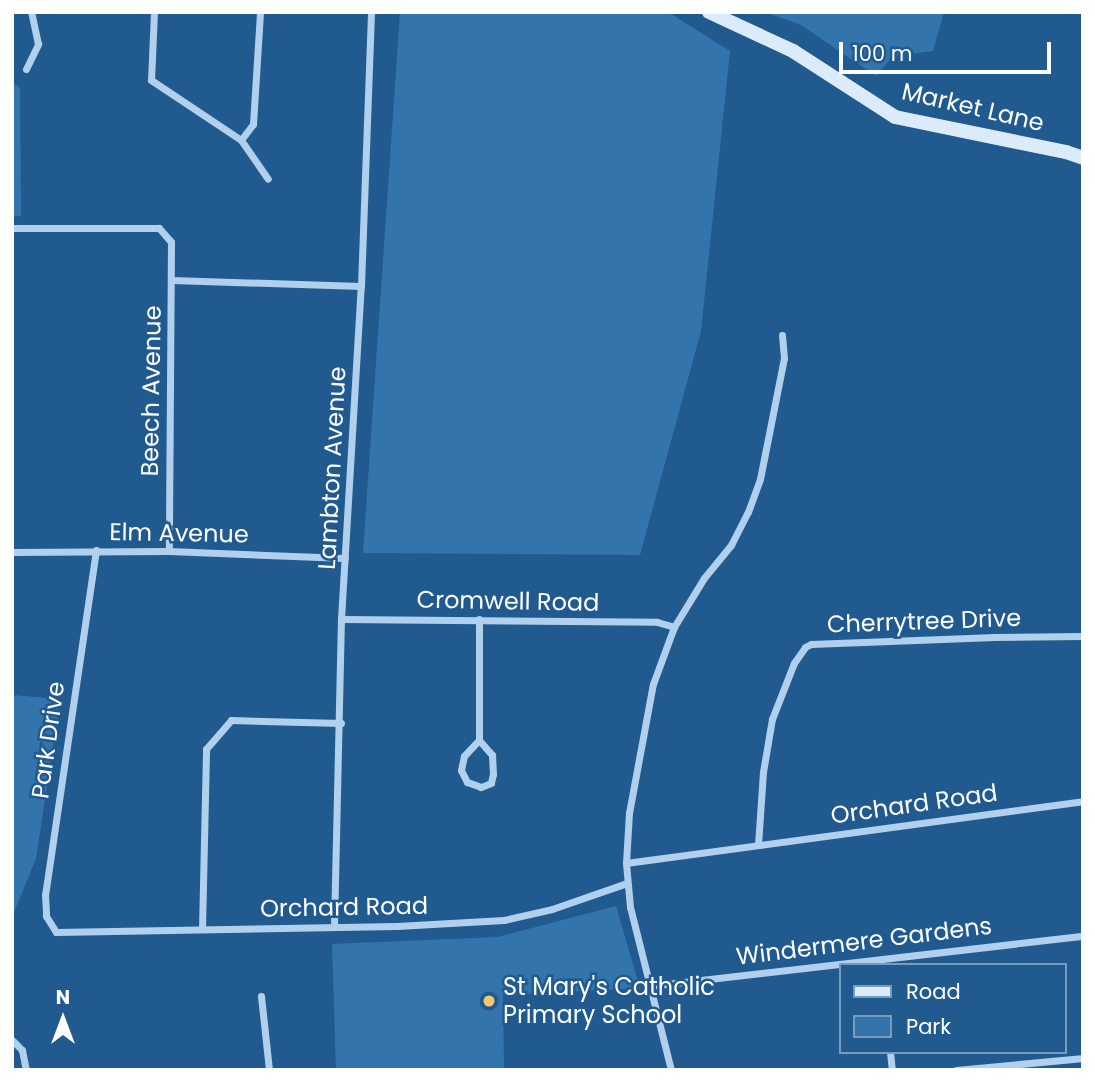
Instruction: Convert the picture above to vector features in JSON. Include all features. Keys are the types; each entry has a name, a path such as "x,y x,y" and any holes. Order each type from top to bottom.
{"street":[{"path":"26,69 38,44 31,12"},
{"path":"154,12 151,80 241,140 268,179"},
{"path":"241,140 253,124 260,12"},
{"name":"Lambton Avenue","path":"334,926 341,723 341,619 362,286 371,12"},
{"name":"Market Lane","path":"709,12 793,51 895,117 1066,152 1083,158"},
{"name":"Beech Avenue","path":"12,228 159,228 172,242 169,551"},
{"path":"172,280 362,286"},
{"path":"671,1070 649,986 627,883 629,813 653,684 674,627 704,578 730,545 748,512 760,479 784,358 782,335"},
{"name":"Park Drive","path":"57,932 46,916 45,894 96,550"},
{"name":"Elm Avenue","path":"12,552 169,551 345,558"},
{"name":"Cromwell Road","path":"341,619 657,622 674,627"},
{"path":"479,740 464,756 461,770 467,782 481,787 491,783 494,775 492,755 479,740 480,620"},
{"name":"Cherrytree Drive","path":"758,845 762,772 772,719 794,663 805,647 824,643 1083,636"},
{"path":"202,929 206,749 231,720 341,723"},
{"name":"Orchard Road","path":"626,863 1083,801"},
{"name":"Orchard Road","path":"57,932 504,920 552,909 627,883"},
{"name":"Windermere Gardens","path":"861,963 1083,936"},
{"name":"Windermere Gardens","path":"649,986 839,965"},
{"path":"261,996 269,1070"},
{"path":"12,1040 22,1050 26,1070"},
{"path":"956,1070 1014,1067 1083,1058"}],"green space":[{"path":"400,12 668,12 730,51 701,331 640,555 363,553"},
{"path":"765,12 944,12 933,51 893,56 876,76 801,25"},
{"path":"12,82 20,88 21,216 12,217"},
{"path":"12,695 60,699 36,859 12,917"},
{"name":"St Mary's Catholic Primary School","path":"616,906 640,988 503,995 504,1070 336,1070 332,944 498,937"}],"place":[{"name":"St Mary's Catholic Primary School","path":"489,1001"}]}
